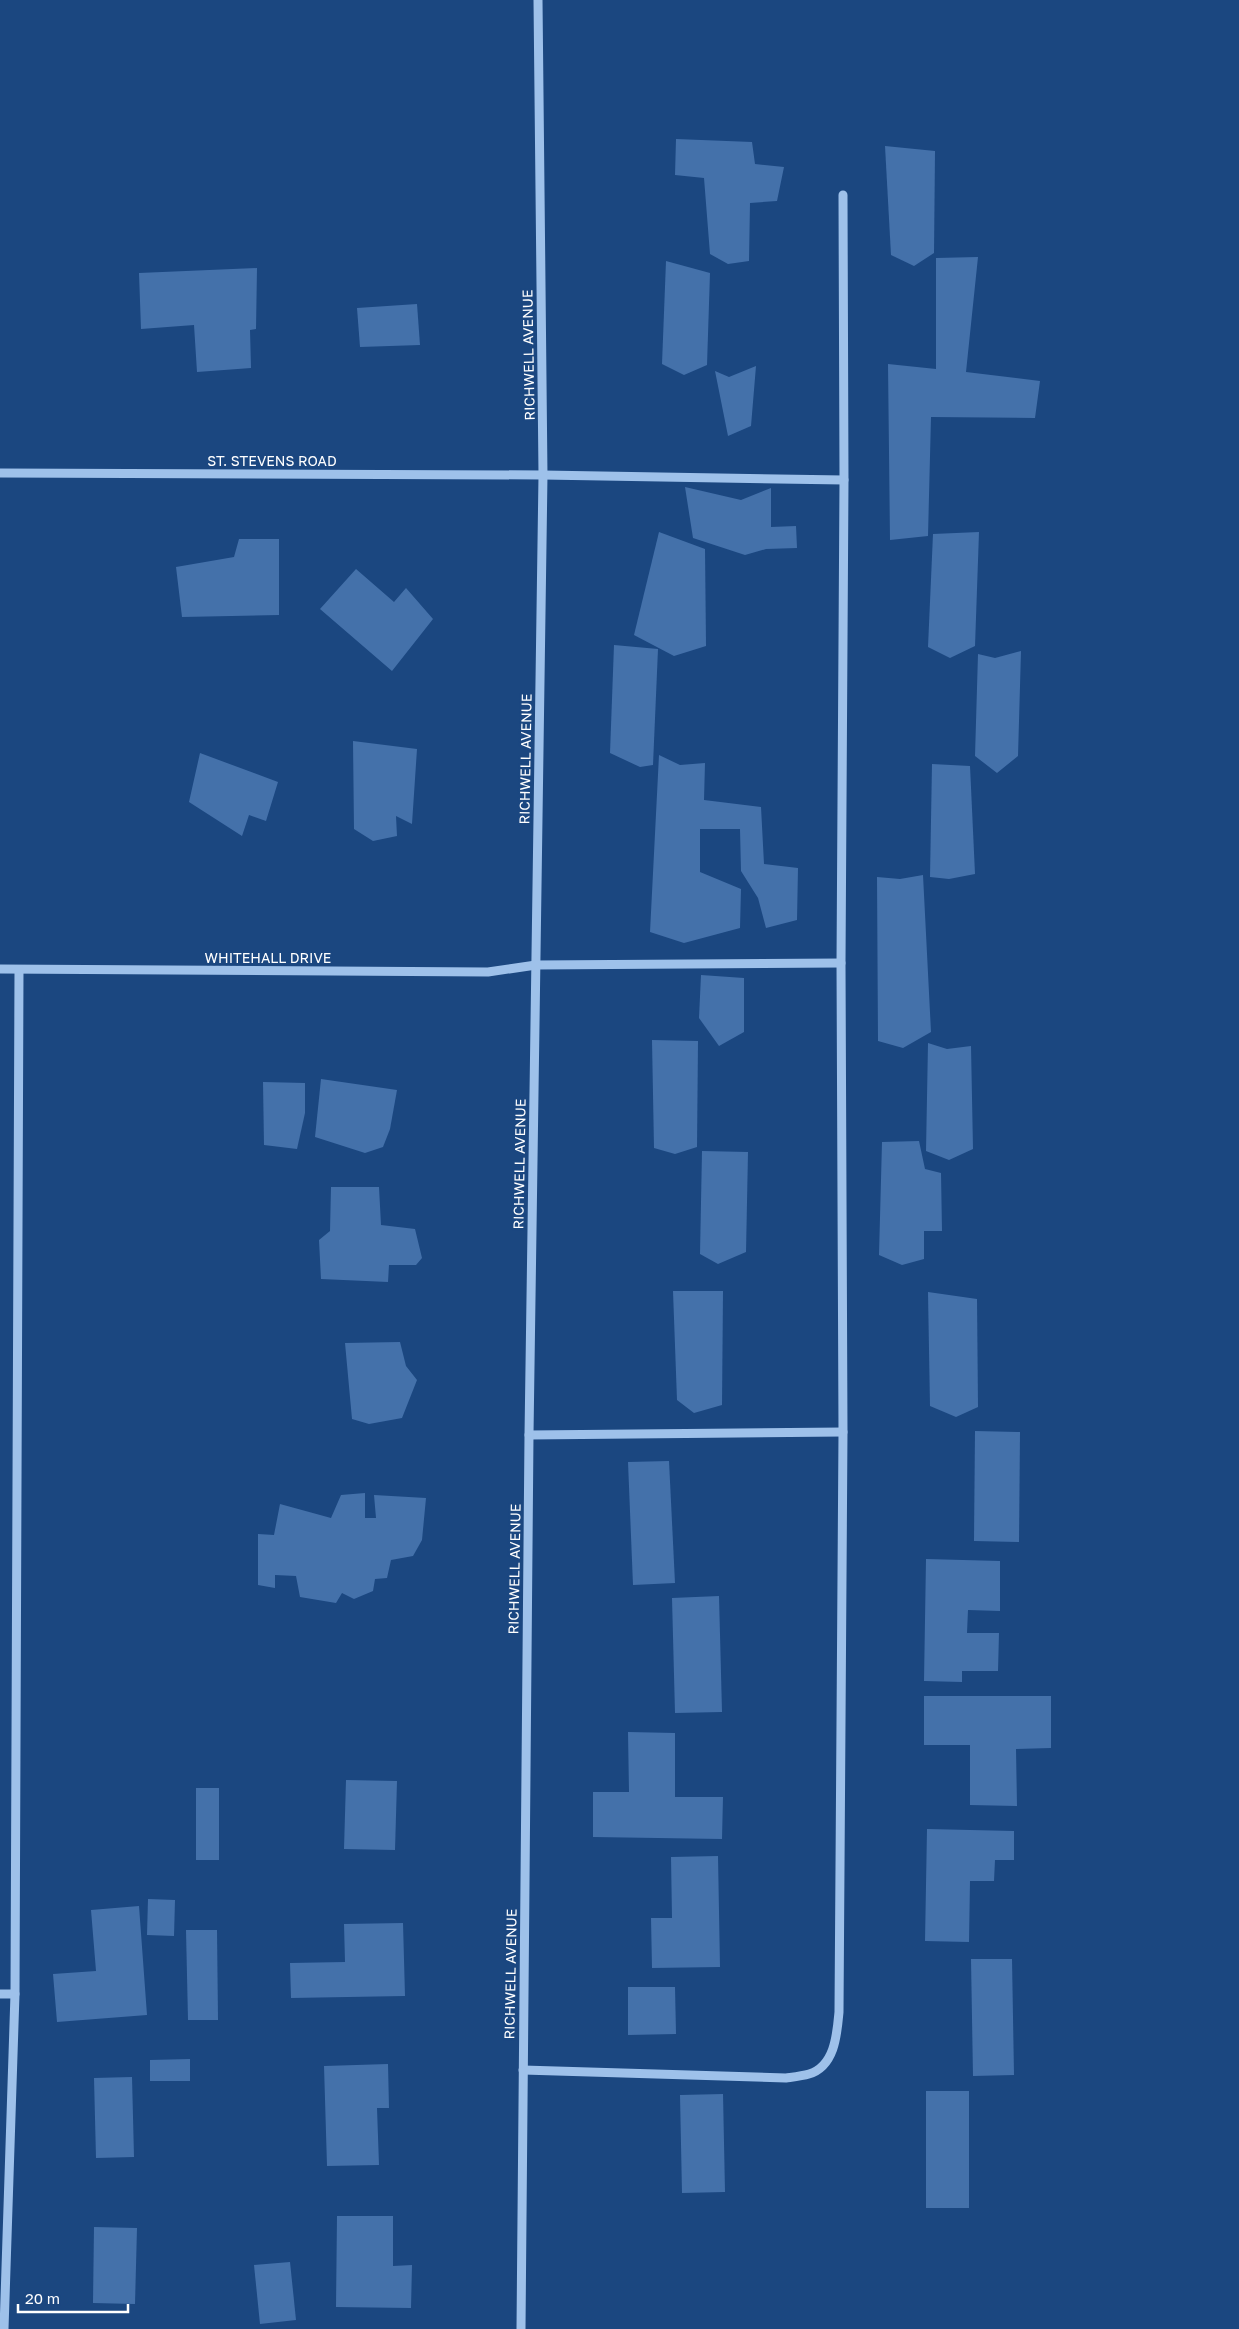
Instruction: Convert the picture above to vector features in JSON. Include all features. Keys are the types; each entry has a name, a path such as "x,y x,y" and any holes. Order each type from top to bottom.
{"street":[{"name":"RICHWELL AVENUE","path":"521,2329 529,1435 543,474 538,0"},
{"path":"523,2070 786,2078 810,2074 827,2061 836,2040 839,2012 843,1432 841,962 844,480 843,195"},
{"name":"ST. STEVENS ROAD","path":"0,473 543,474 844,480"},
{"name":"WHITEHALL DRIVE","path":"0,969 488,972 536,965 841,962"},
{"path":"4,2329 15,1994 19,970"},
{"path":"529,1435 843,1432"},
{"path":"0,1994 15,1994"}],"building":[{"path":"676,139 752,142 755,164 784,167 777,201 750,203 749,261 728,264 710,254 704,178 675,175"},
{"path":"885,146 935,151 934,253 914,266 891,255"},
{"path":"978,257 966,372 1040,381 1035,418 931,417 928,536 890,540 888,364 936,369 936,258"},
{"path":"666,261 710,273 707,365 684,375 662,364"},
{"path":"257,268 256,329 250,330 251,368 197,372 194,325 141,329 139,273"},
{"path":"417,304 420,345 360,347 357,308"},
{"path":"756,366 751,426 728,436 715,371 729,377"},
{"path":"685,487 741,500 771,488 771,527 796,526 797,548 766,549 745,555 693,538"},
{"path":"659,532 705,549 706,646 674,656 634,635"},
{"path":"979,532 975,646 950,658 928,647 933,534"},
{"path":"239,539 279,539 279,615 182,617 176,567 234,557"},
{"path":"356,569 394,602 406,588 433,619 392,671 320,609"},
{"path":"614,645 658,649 653,765 640,767 610,753"},
{"path":"1021,651 1018,756 997,773 975,756 978,654 995,658"},
{"path":"353,741 417,749 412,824 396,816 397,836 373,841 354,829"},
{"path":"200,753 278,782 266,821 249,815 242,836 189,802"},
{"path":"659,755 680,765 705,763 704,800 761,807 764,864 798,868 797,920 766,928 758,898 741,871 740,829 700,829 700,872 741,889 740,928 684,943 650,932"},
{"path":"932,764 970,766 975,874 949,879 930,877"},
{"path":"923,875 931,1032 903,1048 878,1041 877,877 900,879"},
{"path":"701,975 744,978 744,1032 719,1046 699,1018"},
{"path":"652,1040 698,1041 697,1147 675,1154 654,1148"},
{"path":"928,1043 947,1049 971,1046 973,1149 949,1160 926,1151"},
{"path":"321,1079 397,1090 390,1129 383,1147 365,1153 315,1137"},
{"path":"263,1082 305,1083 305,1113 297,1149 264,1145"},
{"path":"919,1141 925,1169 941,1173 942,1231 924,1231 924,1259 902,1265 879,1255 882,1142"},
{"path":"702,1151 748,1152 746,1252 718,1264 700,1254"},
{"path":"331,1187 379,1187 381,1225 415,1229 422,1258 416,1265 389,1265 388,1282 321,1279 319,1240 330,1231"},
{"path":"673,1291 723,1291 722,1405 694,1413 677,1400"},
{"path":"928,1292 977,1299 978,1407 956,1417 930,1406"},
{"path":"400,1342 406,1366 417,1380 402,1418 369,1424 352,1419 345,1343"},
{"path":"975,1431 1020,1432 1019,1542 974,1541"},
{"path":"669,1461 675,1583 633,1585 628,1462"},
{"path":"365,1493 365,1518 376,1518 374,1495 426,1498 422,1540 413,1556 391,1560 387,1578 375,1579 373,1591 354,1599 342,1593 336,1603 300,1597 296,1576 275,1575 275,1588 258,1585 258,1534 274,1535 280,1504 331,1518 341,1495"},
{"path":"926,1559 1000,1561 1000,1611 968,1610 967,1633 999,1633 998,1671 962,1671 962,1682 924,1681"},
{"path":"719,1596 722,1712 675,1713 672,1598"},
{"path":"924,1696 1051,1696 1051,1748 1016,1749 1017,1806 970,1805 970,1745 924,1745"},
{"path":"628,1732 675,1733 675,1797 723,1797 722,1839 593,1837 593,1792 629,1792"},
{"path":"346,1780 397,1781 395,1850 344,1849"},
{"path":"196,1788 219,1788 219,1860 196,1860"},
{"path":"927,1829 1014,1831 1014,1860 995,1860 994,1881 970,1881 969,1942 925,1941"},
{"path":"718,1856 720,1967 652,1968 651,1918 672,1918 671,1857"},
{"path":"148,1899 175,1900 174,1936 147,1935"},
{"path":"139,1906 147,2015 57,2022 53,1974 96,1971 91,1910"},
{"path":"403,1923 405,1996 291,1998 290,1963 345,1962 344,1924"},
{"path":"186,1930 217,1930 218,2020 188,2020"},
{"path":"971,1959 1012,1959 1014,2075 973,2076"},
{"path":"628,1987 675,1987 676,2034 628,2035"},
{"path":"190,2059 190,2081 150,2081 150,2060"},
{"path":"388,2064 389,2108 377,2108 379,2165 327,2166 324,2066"},
{"path":"132,2077 134,2157 96,2158 94,2078"},
{"path":"926,2091 969,2091 969,2208 926,2208"},
{"path":"723,2094 725,2192 682,2193 680,2095"},
{"path":"337,2216 393,2216 393,2266 412,2265 411,2308 336,2307"},
{"path":"94,2227 137,2228 135,2304 93,2303"},
{"path":"290,2262 296,2320 260,2324 254,2265"}]}
